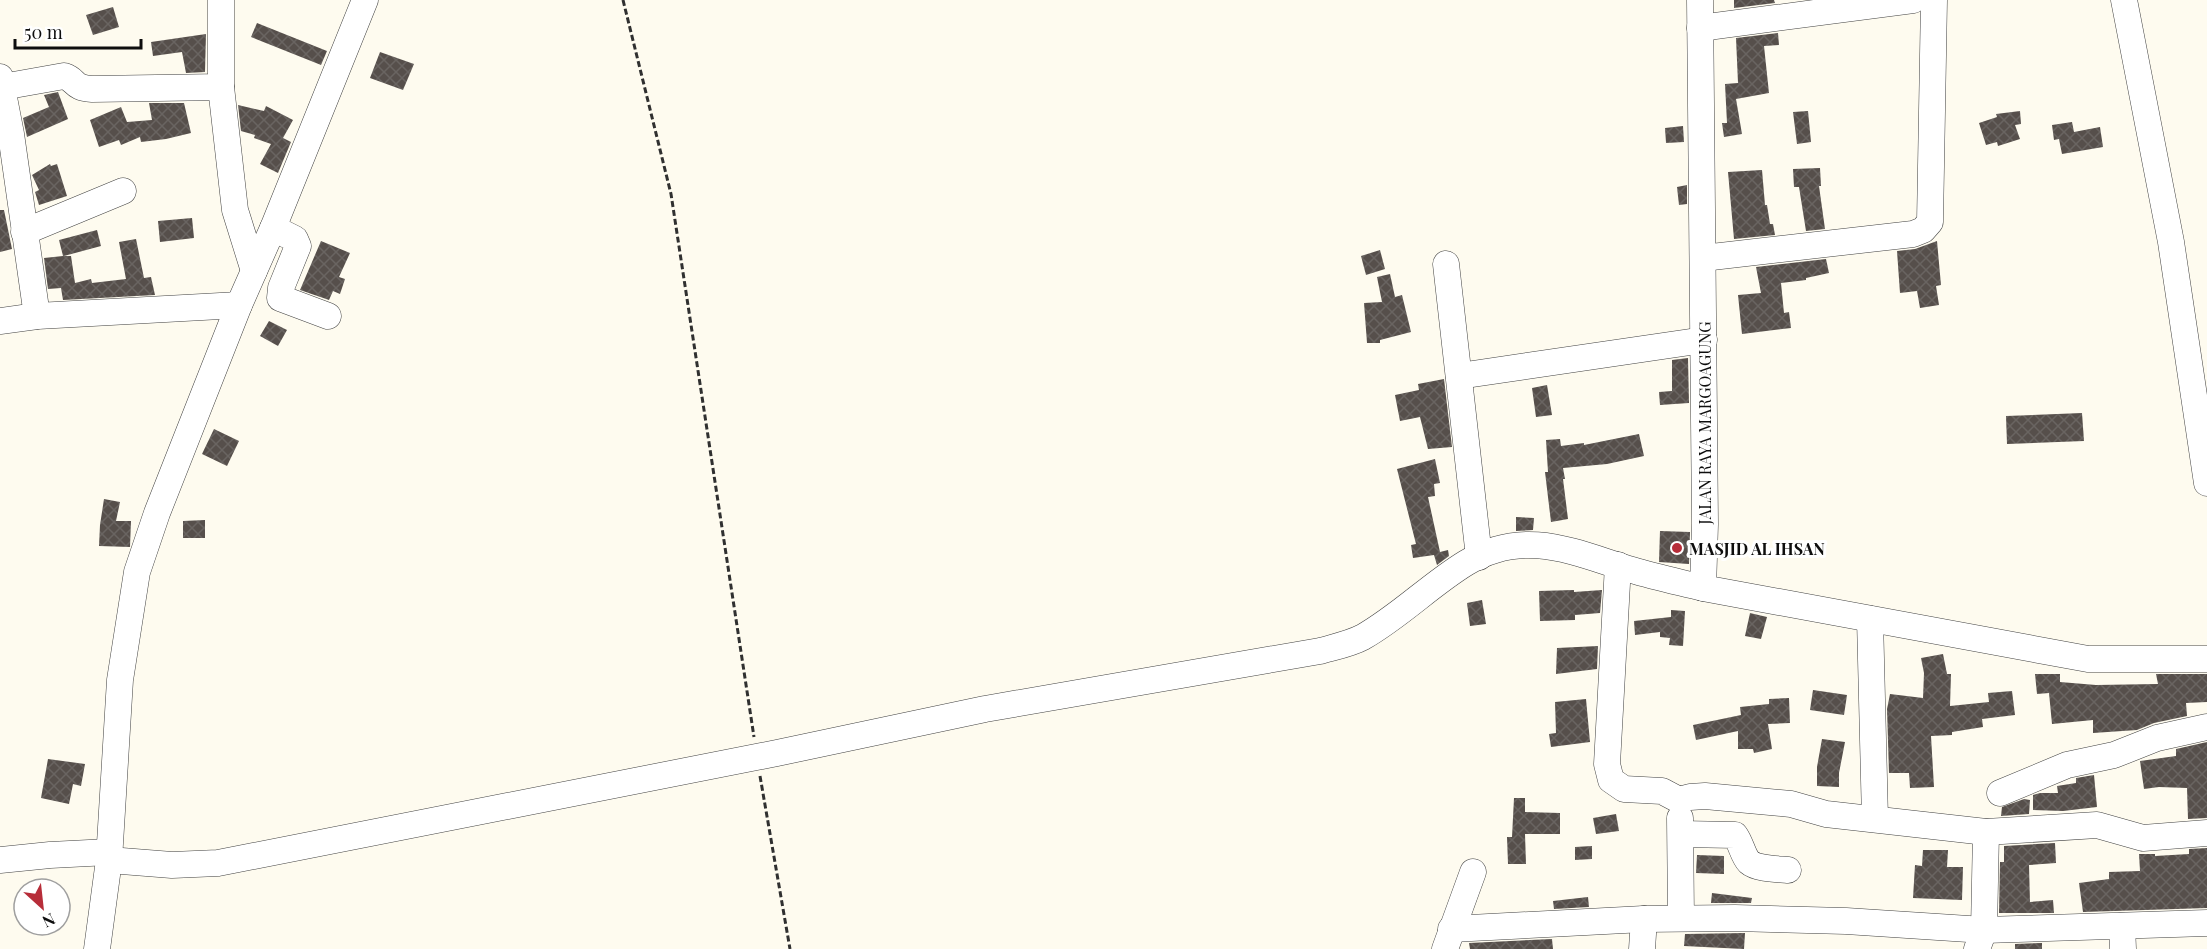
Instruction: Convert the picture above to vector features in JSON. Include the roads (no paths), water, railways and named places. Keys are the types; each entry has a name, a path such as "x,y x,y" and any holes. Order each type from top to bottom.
{"street":[{"path":"221,0 221,87 235,210 254,271"},
{"path":"97,949 109,856 120,680 137,572 157,513 238,305 273,228 365,0"},
{"name":"JALAN RAYA MARGOAGUNG","path":"1700,0 1706,524 1703,588"},
{"path":"1700,28 1913,0"},
{"path":"1703,258 1913,234 1923,230 1930,222 1934,0"},
{"path":"2124,0 2171,242 2207,483"},
{"path":"37,316 11,134 1,82 64,76 69,77 78,87 92,90 221,87"},
{"path":"24,232 123,191"},
{"path":"273,228 291,237 297,243 281,288 280,298 328,315"},
{"path":"1446,264 1479,557"},
{"path":"0,321 37,316 238,305"},
{"path":"1459,376 1704,340"},
{"path":"0,860 50,855 109,856 172,865 218,863 985,709 1320,651 1361,638 1422,597 1467,562 1497,550 1531,544 1570,549 1618,565 1703,588 2088,659 2207,659"},
{"path":"1618,565 1607,764 1611,780 1624,789 1662,790 1679,800"},
{"path":"1870,619 1875,819"},
{"path":"2000,793 2067,765 2114,755 2157,738 2207,727"},
{"path":"1679,800 1690,796 1705,796 1986,832 2097,825 2143,838 2207,833"},
{"path":"1679,800 1682,918"},
{"path":"1981,939 1986,832"},
{"path":"1681,834 1735,835 1748,861 1754,865 1788,870"},
{"path":"1473,873 1448,939 1644,919 1682,918 1846,921 1981,939 2122,937 2207,923"},
{"path":"1642,949 1644,919"}],"place":[{"name":"MASJID AL IHSAN","path":"1677,548"}]}
